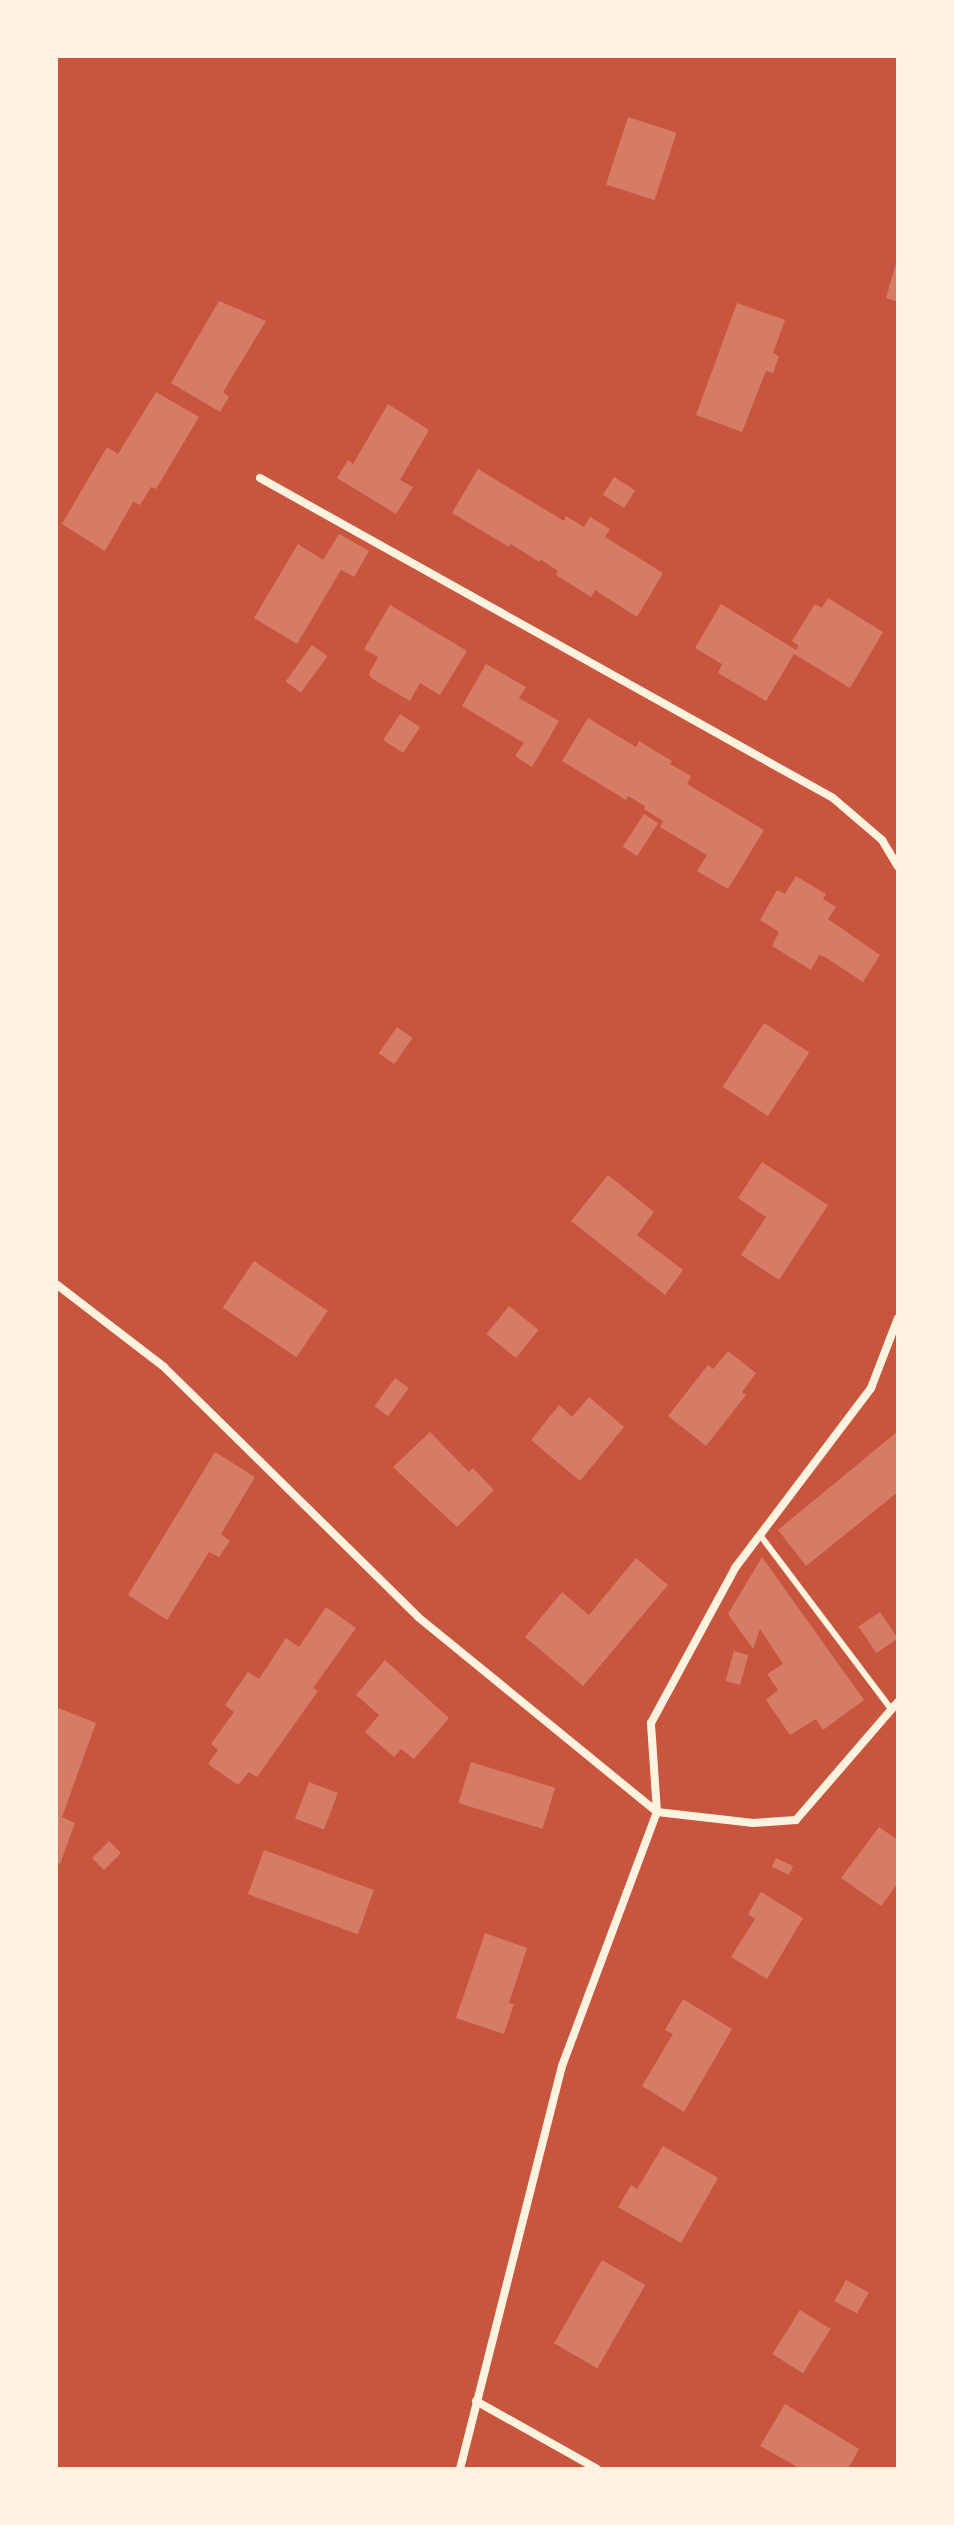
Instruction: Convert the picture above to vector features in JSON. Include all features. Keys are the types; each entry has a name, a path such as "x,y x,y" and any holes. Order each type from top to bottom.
{"street":[{"path":"260,478 833,798 882,840 898,867"},
{"path":"56,1284 164,1367 418,1617 657,1812 753,1823 796,1820 895,1706"},
{"path":"460,2469 562,2066 657,1812 651,1723 735,1568 871,1388 898,1318"},
{"path":"476,2401 597,2469"}],"lane":[{"path":"760,1535 895,1706"}],"building":[{"path":"628,117 677,133 655,200 606,185"},
{"path":"898,260 898,302 886,298"},
{"path":"219,301 266,321 223,392 229,397 220,412 171,383"},
{"path":"737,303 785,320 773,353 779,356 773,373 766,371 742,432 696,415"},
{"path":"156,392 199,417 156,489 151,487 140,505 133,502 105,551 62,524 107,447 118,454"},
{"path":"388,404 429,430 400,480 413,487 396,514 337,478 348,460 353,464"},
{"path":"478,469 564,521 566,516 584,527 590,517 610,529 605,537 663,573 637,617 595,590 591,597 556,575 558,571 540,559 539,562 511,544 509,547 452,513"},
{"path":"614,477 635,490 624,508 603,495"},
{"path":"339,534 369,551 354,577 341,570 297,644 254,618 298,544 323,560"},
{"path":"828,598 883,632 850,688 794,654 766,701 718,673 722,664 695,648 721,604 796,650 799,646 792,641 815,604 822,608"},
{"path":"390,605 467,651 440,695 420,683 410,701 371,678 369,674 378,657 364,649"},
{"path":"312,645 327,656 301,693 286,681"},
{"path":"486,664 526,687 519,698 559,721 532,767 515,756 524,743 462,706"},
{"path":"400,714 420,727 403,753 383,740"},
{"path":"588,718 636,747 639,741 672,761 670,764 691,776 687,784 764,830 728,889 697,871 707,855 660,827 663,821 644,809 645,806 628,796 626,800 562,761"},
{"path":"644,814 658,823 637,856 623,847"},
{"path":"796,876 826,894 823,899 836,907 828,919 880,955 863,982 825,957 819,955 811,970 772,946 779,932 760,920 777,890 785,894"},
{"path":"764,1023 809,1052 768,1116 723,1087"},
{"path":"397,1027 413,1038 394,1064 379,1053"},
{"path":"762,1162 828,1205 779,1280 741,1255 766,1217 738,1198"},
{"path":"608,1175 654,1212 637,1235 683,1270 665,1295 571,1221"},
{"path":"254,1261 328,1311 296,1357 223,1307"},
{"path":"509,1306 539,1330 516,1358 486,1334"},
{"path":"728,1351 756,1373 742,1392 746,1395 706,1446 668,1416 708,1365 713,1369"},
{"path":"395,1378 409,1388 388,1416 374,1406"},
{"path":"589,1397 624,1427 580,1481 531,1440 559,1405 572,1417"},
{"path":"898,1431 898,1492 806,1566 778,1530"},
{"path":"430,1432 469,1472 473,1468 494,1490 457,1527 393,1467"},
{"path":"215,1452 255,1477 221,1534 230,1541 219,1557 209,1552 167,1620 128,1595"},
{"path":"762,1557 864,1700 823,1730 816,1719 790,1735 766,1700 778,1690 767,1674 783,1664 760,1629 753,1649 728,1614"},
{"path":"636,1558 668,1585 583,1686 525,1637 562,1592 589,1615"},
{"path":"326,1607 356,1628 313,1688 318,1691 257,1777 249,1772 238,1785 208,1764 218,1750 211,1744 234,1712 225,1705 248,1672 259,1679 286,1638 299,1647"},
{"path":"880,1612 898,1639 876,1653 858,1627"},
{"path":"734,1651 748,1655 740,1685 725,1681"},
{"path":"385,1660 449,1718 414,1759 401,1749 394,1757 365,1732 379,1715 356,1695"},
{"path":"56,1707 96,1723 62,1817 75,1823 60,1864 56,1862"},
{"path":"471,1762 555,1788 543,1829 458,1803"},
{"path":"309,1782 338,1793 324,1830 295,1818"},
{"path":"879,1827 898,1840 898,1883 881,1906 841,1878"},
{"path":"109,1841 121,1853 104,1870 92,1858"},
{"path":"264,1850 374,1890 358,1934 248,1894"},
{"path":"776,1858 793,1866 789,1875 772,1867"},
{"path":"761,1892 803,1918 767,1979 731,1957 755,1919 748,1914"},
{"path":"485,1933 527,1948 509,2003 514,2004 504,2034 456,2018"},
{"path":"683,1999 732,2029 684,2112 642,2086 673,2034 665,2030"},
{"path":"663,2146 718,2178 681,2243 618,2207 631,2185 637,2189"},
{"path":"602,2260 645,2285 597,2368 554,2343"},
{"path":"846,2280 869,2293 857,2314 834,2301"},
{"path":"800,2310 831,2329 803,2373 772,2354"},
{"path":"785,2404 859,2449 848,2469 801,2469 760,2446"}]}
